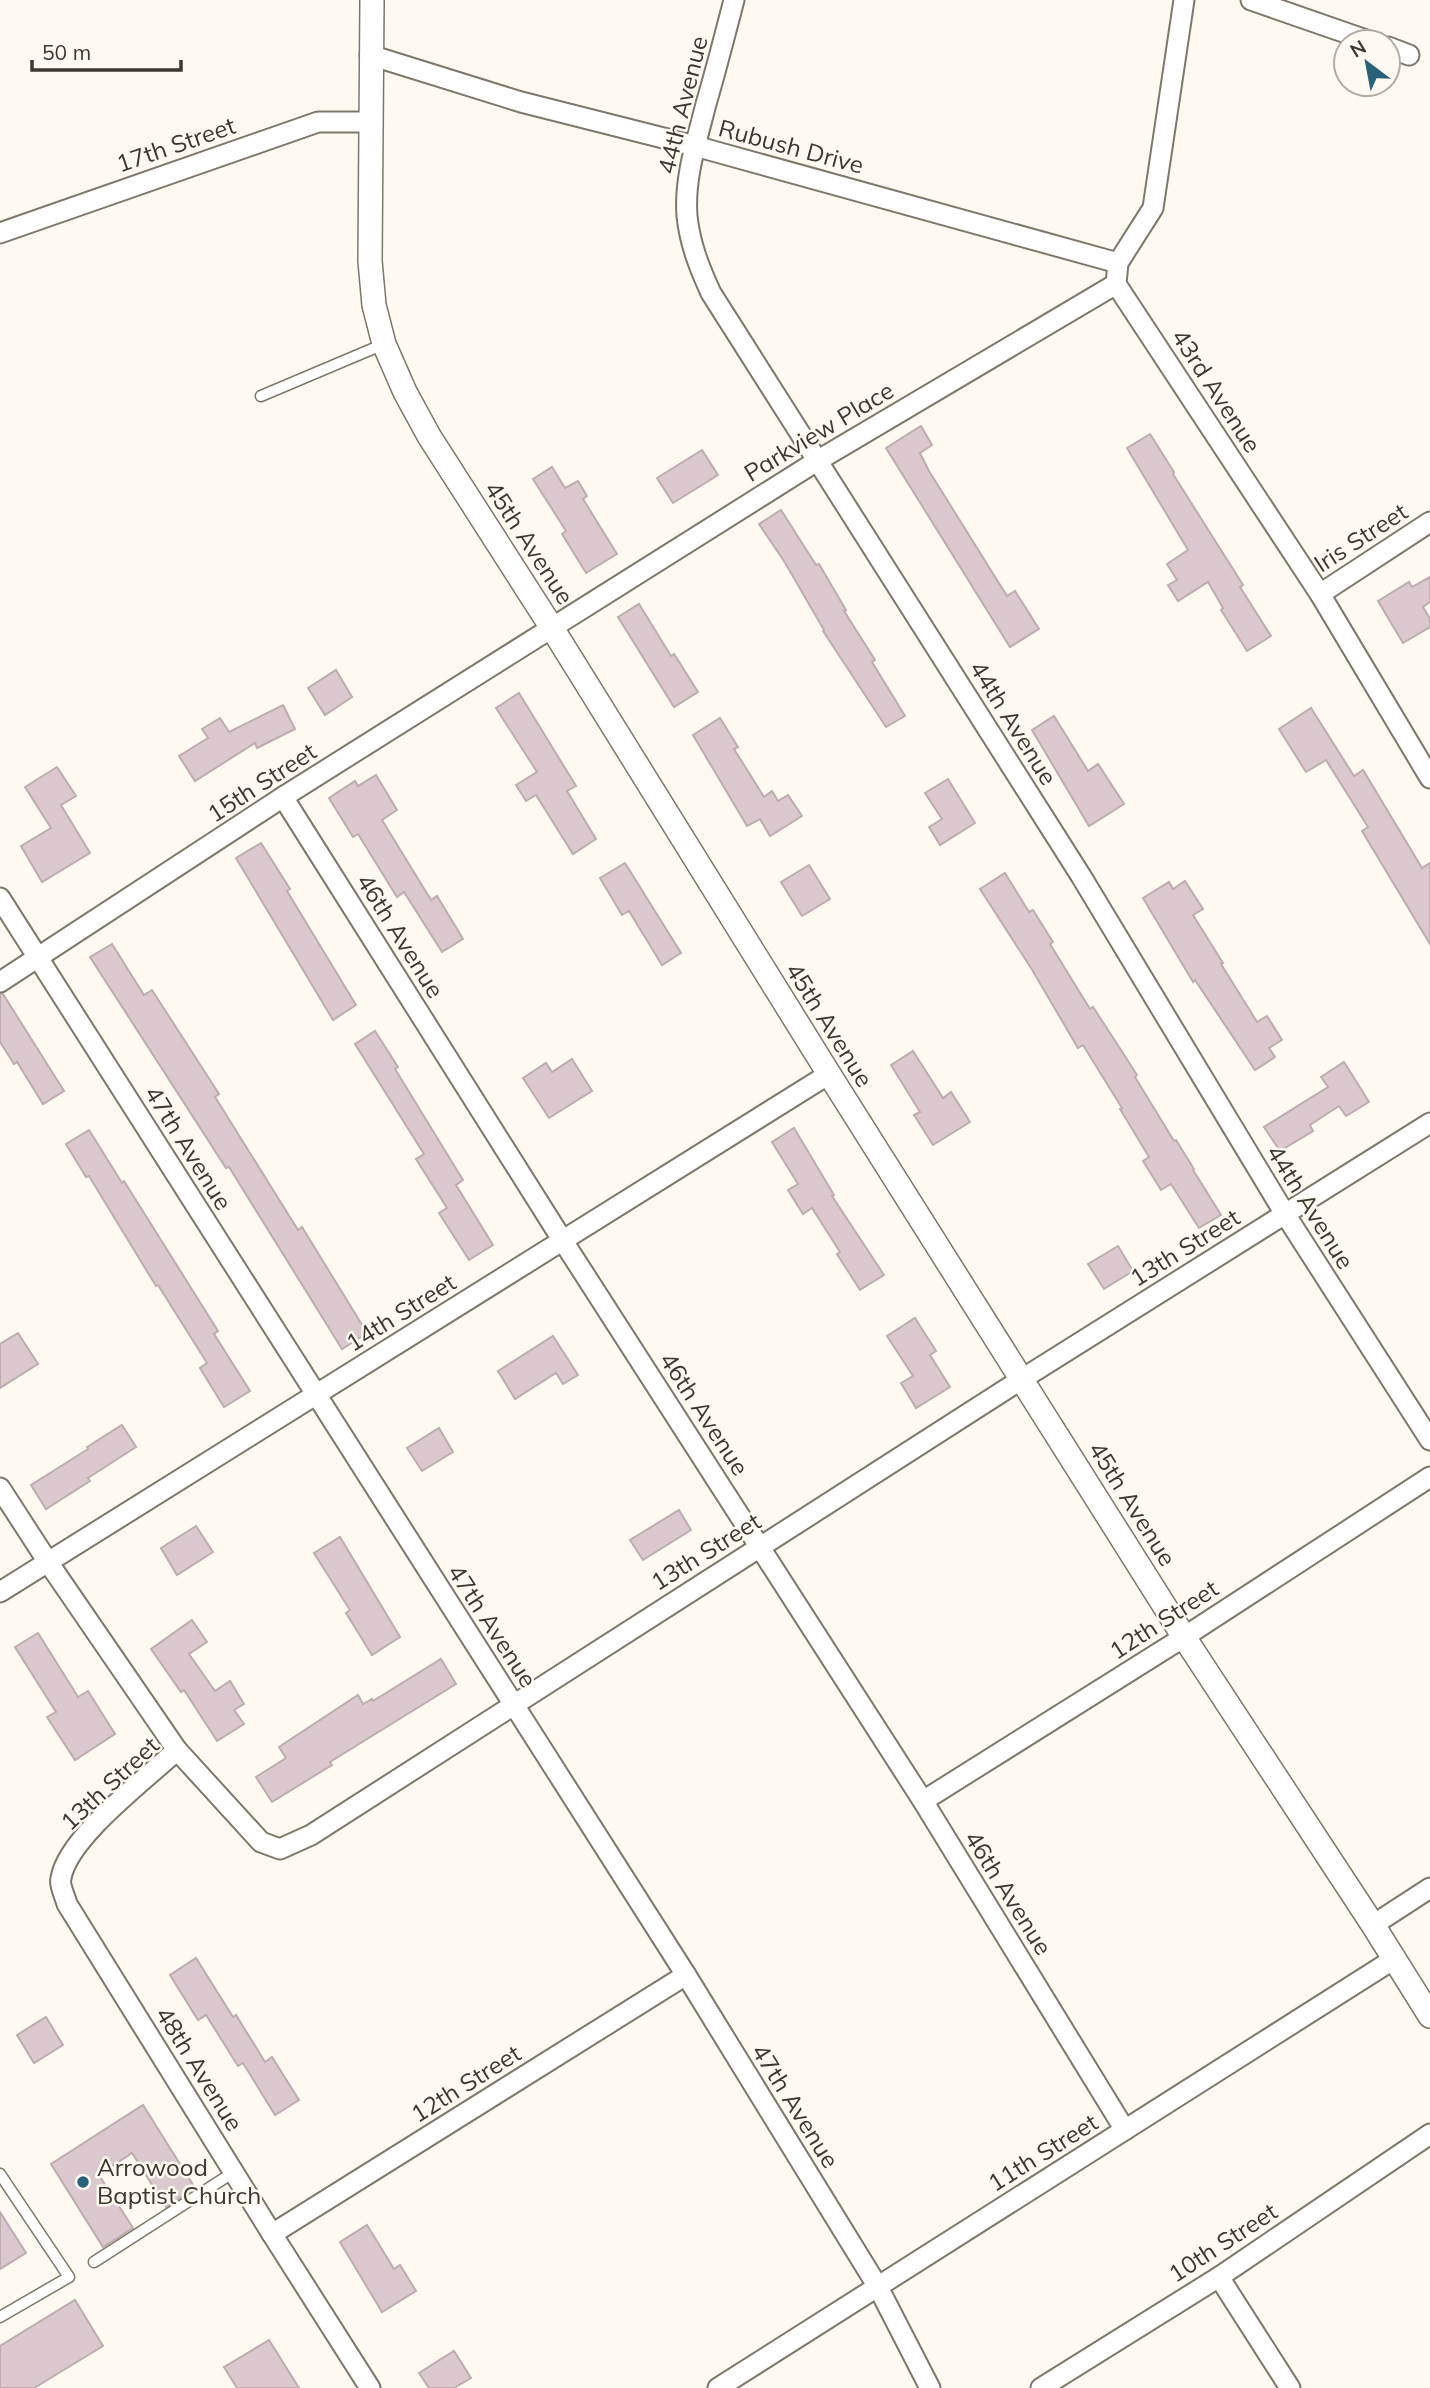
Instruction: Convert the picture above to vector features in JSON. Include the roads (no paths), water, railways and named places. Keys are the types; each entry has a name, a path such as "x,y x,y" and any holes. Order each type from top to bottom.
{"street":[{"name":"45th Avenue","path":"372,0 370,261 374,305 384,344 405,393 429,436 1021,1379 1430,2017"},
{"name":"44th Avenue","path":"734,0 695,146 687,190 691,242 711,292 1081,876 1284,1214 1430,1440"},
{"path":"1116,284 1118,263 1153,208 1184,0"},
{"path":"1251,0 1332,28"},
{"path":"1402,52 1409,55"},
{"name":"Rubush Drive","path":"370,55 521,102 695,146 1118,263"},
{"name":"17th Street","path":"0,233 318,122 370,122"},
{"name":"Parkview Place","path":"552,628 817,461 1116,284"},
{"name":"43rd Avenue","path":"1116,284 1320,594 1430,778"},
{"name":"Iris Street","path":"1320,594 1430,522"},
{"name":"15th Street","path":"0,982 283,797 552,628"},
{"name":"46th Avenue","path":"283,797 563,1241 923,1801 1125,2130"},
{"name":"47th Avenue","path":"0,898 686,1975 878,2287 930,2388"},
{"name":"14th Street","path":"0,1592 829,1074"},
{"name":"13th Street","path":"60,1880 69,1857 89,1830 177,1750 261,1842 280,1849 311,1835 1021,1379 1430,1123"},
{"name":"12th Street","path":"923,1801 1184,1637 1430,1477"},
{"path":"0,1488 177,1750"},
{"name":"48th Avenue","path":"60,1880 67,1904 370,2388"},
{"path":"1373,1925 1430,1888"},
{"name":"11th Street","path":"718,2388 1394,1959"},
{"name":"12th Street","path":"272,2234 686,1975"},
{"name":"10th Street","path":"1041,2388 1219,2277 1430,2134"},
{"path":"1219,2277 1290,2388"}],"lane":[{"path":"261,396 384,344"},
{"path":"94,2262 233,2172"},
{"path":"0,2174 69,2277 0,2317"}],"place":[{"name":"Arrowood Baptist Church","path":"83,2182"}]}
